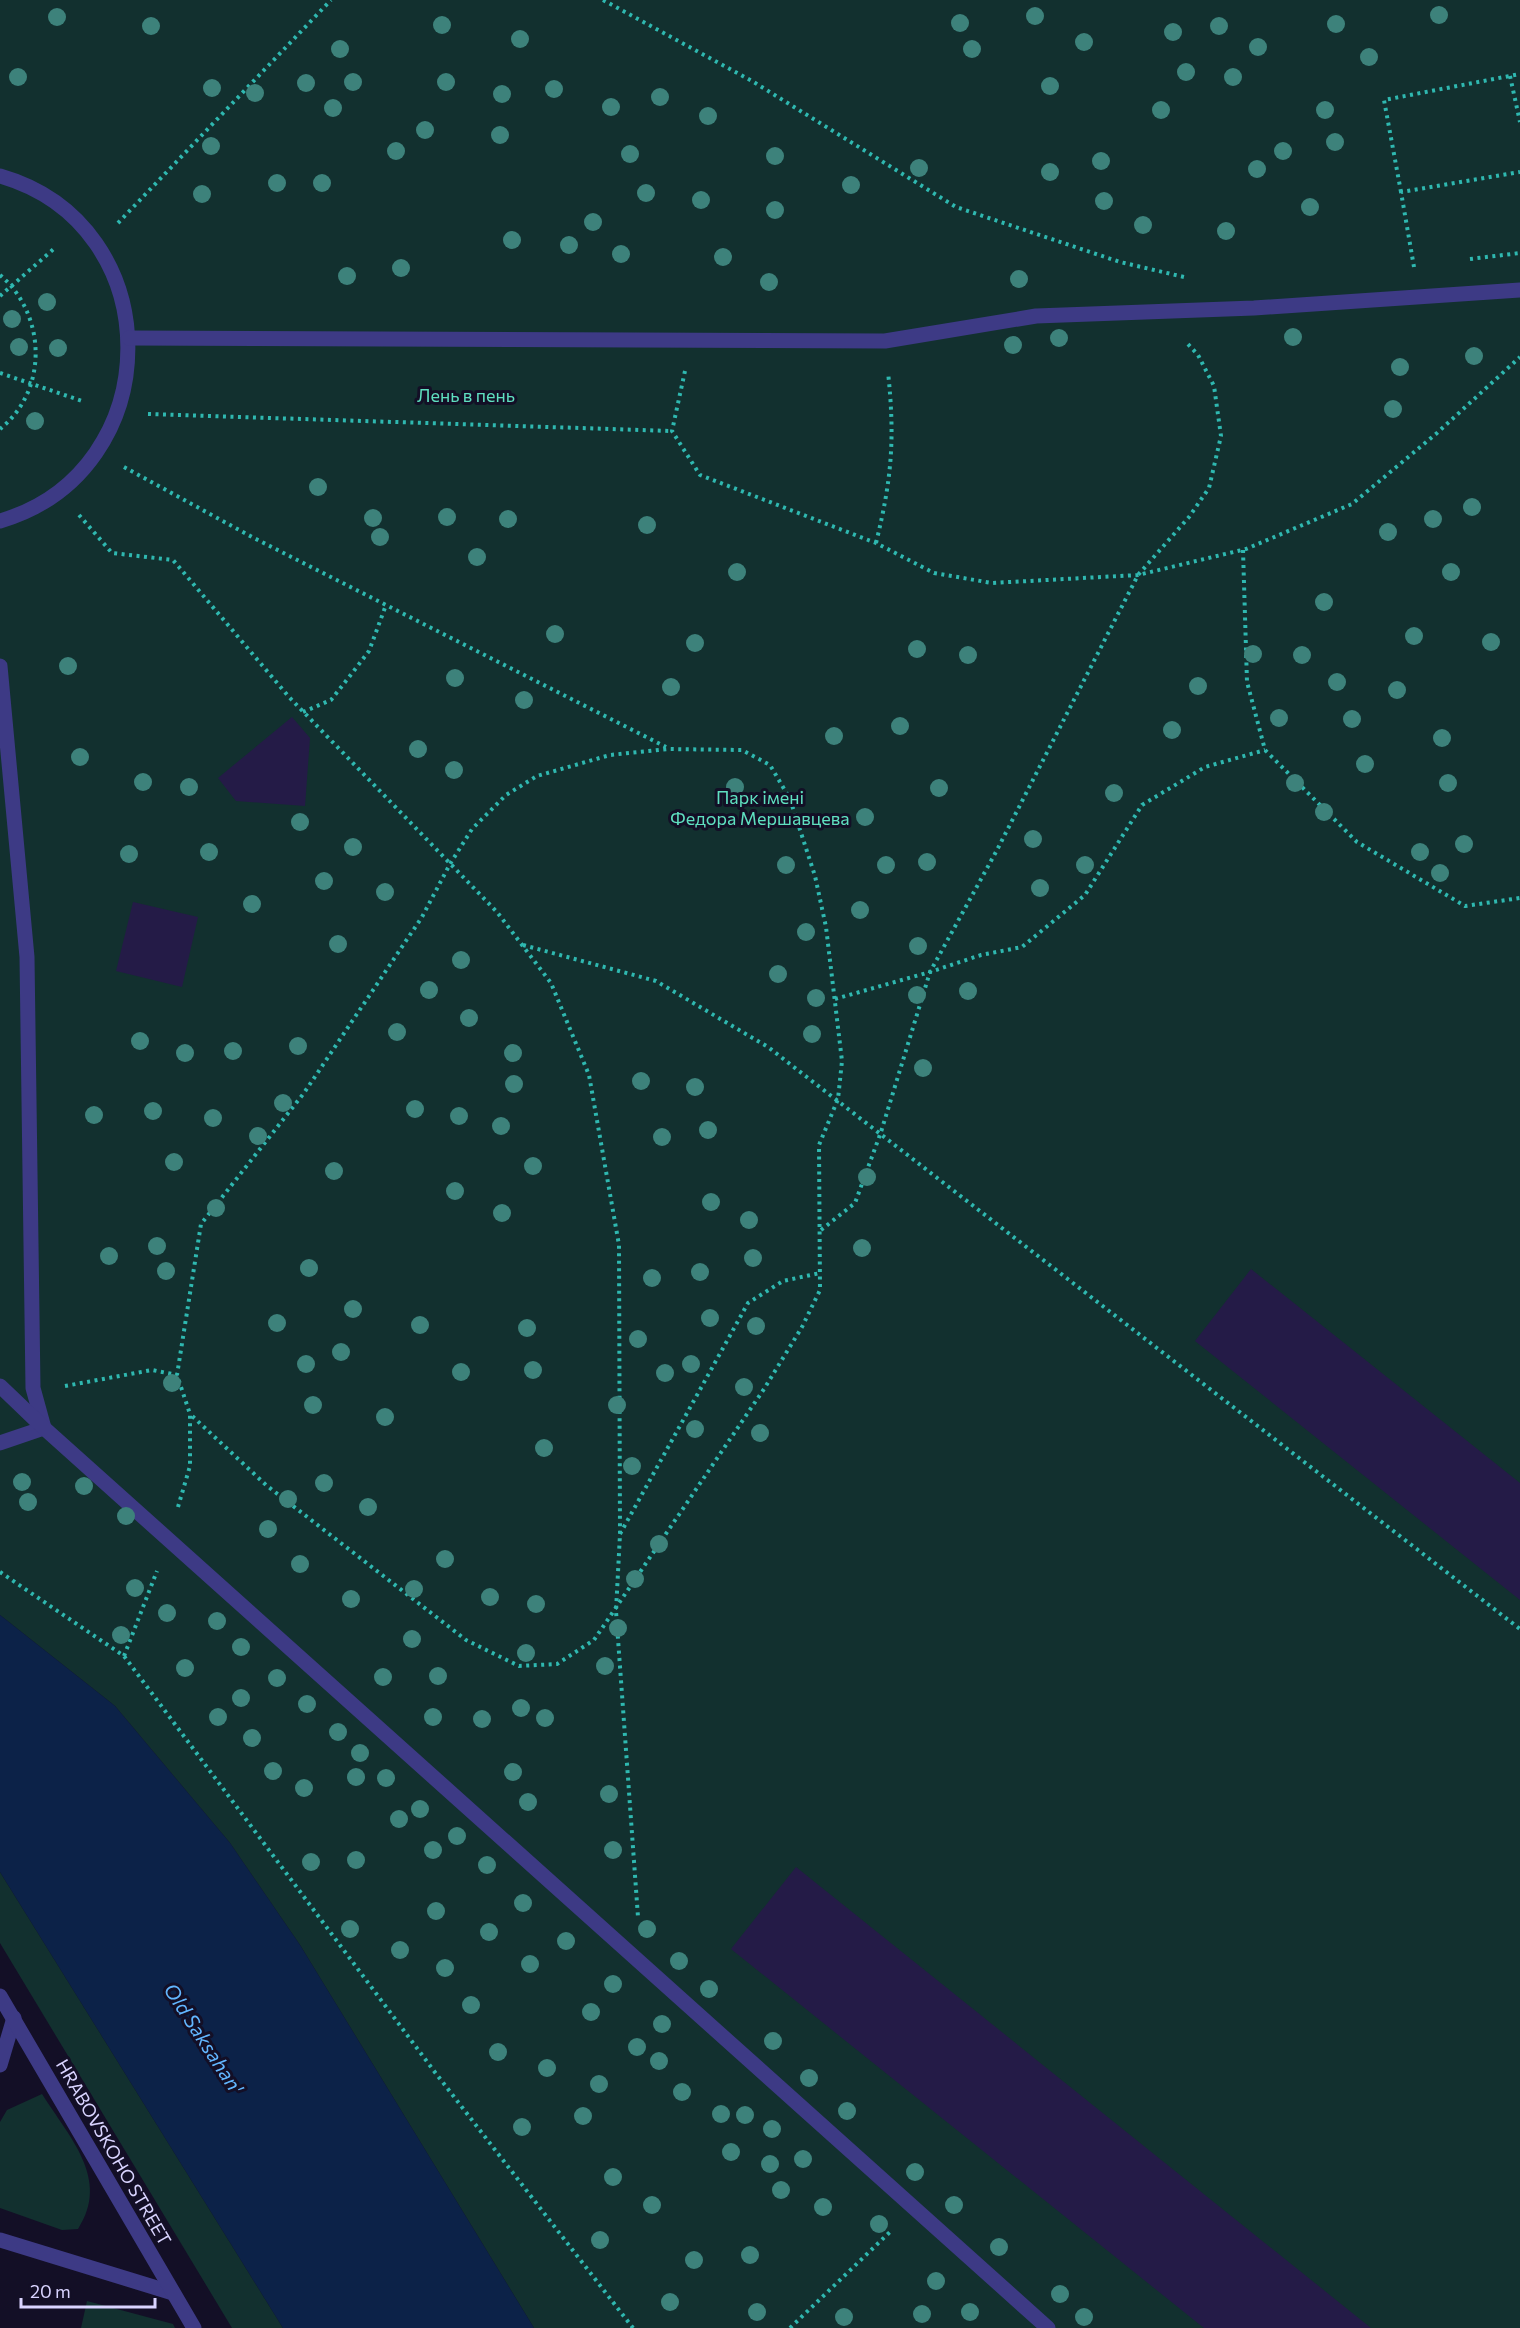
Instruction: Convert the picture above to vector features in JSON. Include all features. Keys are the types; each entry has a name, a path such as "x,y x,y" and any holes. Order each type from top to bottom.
{"street":[{"path":"0,176 48,198 81,226 97,245 119,290 129,338 125,389 118,413 97,453 59,492 37,506 0,521"},
{"path":"129,338 885,340 1035,316 1520,290"},
{"path":"0,666 27,957 33,1388 44,1428"},
{"path":"0,1386 44,1428 1048,2328"},
{"path":"0,1443 44,1428"},
{"name":"HRABOVSKOHO STREET","path":"0,1996 194,2328"},
{"path":"0,2065 14,2018"},
{"path":"0,2240 173,2293"}],"path":[{"path":"97,245 331,0"},
{"path":"603,0 752,81 956,207 1120,262 1187,278"},
{"path":"1419,297 1384,100 1520,74"},
{"path":"1510,76 1520,122"},
{"path":"1401,192 1520,172"},
{"path":"0,296 81,226"},
{"path":"0,275 12,285 26,307 35,332 37,358 32,384 20,407 0,429"},
{"path":"820,1231 855,1203 881,1132 930,972 997,850 1138,575 1189,517 1209,488 1221,436 1214,386 1198,355 1175,329 1142,312"},
{"path":"692,340 672,431 700,475 876,543 934,573 992,583 1138,575 1243,550 1352,504 1437,433 1520,357"},
{"path":"876,543 887,499 893,453 885,340"},
{"path":"0,373 118,413 672,431"},
{"path":"97,453 252,537 668,748"},
{"path":"59,492 112,553 173,560 303,712 497,912 550,983 589,1074 619,1245 620,1534 616,1611 641,1964"},
{"path":"1243,550 1247,682 1264,750 1357,842 1464,906 1520,898"},
{"path":"303,712 331,700 353,672 369,651 386,604"},
{"path":"33,1388 90,1382 152,1370 177,1375 201,1224 304,1093 422,917 472,828 506,795 537,776 610,754 668,748 742,750 770,765 790,799 815,876 826,927 842,1061 838,1099 819,1145 820,1290 796,1337 616,1611 594,1640 557,1664 519,1666 466,1640 266,1485 190,1414"},
{"path":"835,999 981,955 1022,947 1085,895 1142,805 1205,767 1264,750"},
{"path":"522,945 656,981 768,1047 881,1132 1520,1629"},
{"path":"620,1534 748,1304 783,1281 820,1273"},
{"path":"0,1572 124,1656 434,2071 633,2328"},
{"path":"790,2328 866,2257 913,2207"}],"green space":[{"name":"Парк імені Федора Мершавцева","path":"0,0 1520,0 1520,2328 534,2328 300,1945 230,1843 115,1706 0,1615"},
{"path":"0,1872 283,2328 232,2328 0,1943"},
{"path":"42,2094 74,2142 88,2176 90,2193 87,2211 78,2229 62,2230 0,2208 0,2122 7,2110"},
{"path":"87,2301 173,2324 175,2328 81,2328"}],"water":[{"name":"Old Saksahan'","path":"0,1615 115,1706 230,1843 300,1945 534,2328 283,2328 0,1872"}],"building":[{"path":"292,717 310,738 305,806 236,801 218,778"},
{"path":"133,902 198,917 182,987 116,971"},
{"path":"1251,1269 1520,1483 1520,1600 1195,1341"},
{"path":"796,1867 1371,2328 1204,2328 731,1949"}],"park label":[{"name":"Лень в пень","path":"466,395"}]}
